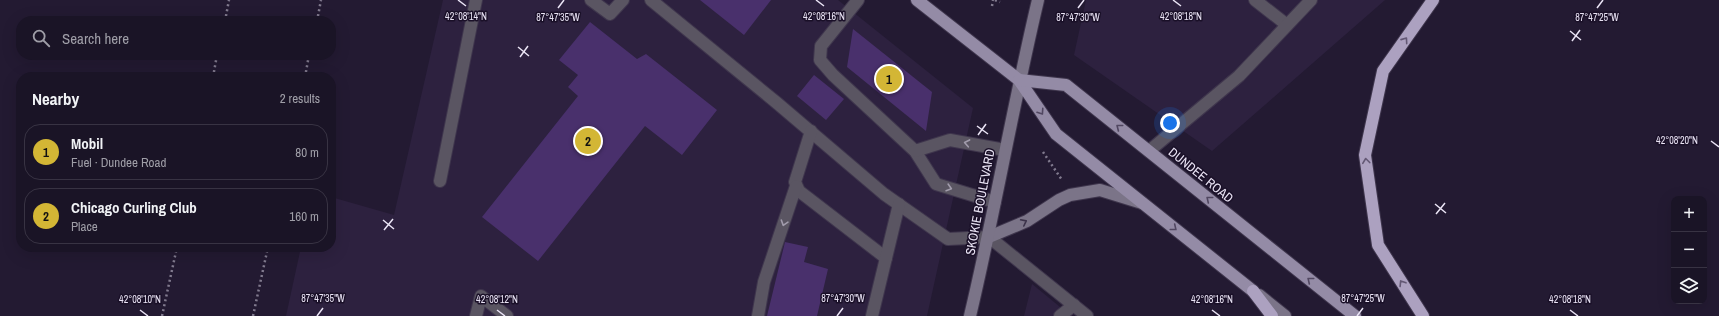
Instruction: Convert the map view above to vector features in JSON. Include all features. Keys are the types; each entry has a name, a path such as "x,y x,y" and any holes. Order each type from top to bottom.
{"highway":[{"path":"1423,316 1378,245 1365,155 1383,71 1433,0"},
{"path":"1253,291 1272,316"}],"main road":[{"path":"917,0 1020,80 1056,134 1285,316"},
{"name":"SKOKIE BOULEVARD","path":"970,316 989,238 1005,150 1038,0"},
{"name":"DUNDEE ROAD","path":"1020,80 1066,85 1355,316"},
{"path":"989,238 1027,221 1059,200 1070,195 1100,190 1144,203"}],"street":[{"path":"440,181 476,0"},
{"path":"591,0 610,14 623,0"},
{"path":"651,0 811,131 884,194 948,238 989,238 1087,316"},
{"path":"858,0 821,46 820,60 833,76 915,151 936,184 995,202"},
{"path":"1256,0 1287,25"},
{"path":"1149,151 1239,76 1311,0"},
{"path":"758,316 764,282 796,186 795,182 811,131"},
{"path":"915,151 950,140 1005,150"},
{"path":"796,186 799,191 886,258"},
{"path":"872,316 899,204"},
{"path":"476,316 481,296 506,316"},
{"path":"1060,316 1074,305"}],"path":[{"path":"226,16 229,0"},
{"path":"317,16 321,0"},
{"path":"992,6 994,0 1000,2"},
{"path":"214,72 216,60"},
{"path":"305,72 308,60"},
{"path":"1043,152 1062,180"},
{"path":"162,316 175,252"},
{"path":"253,316 267,252"}],"shaded area":[{"path":"443,0 838,0 973,108 927,316 286,316 300,252 336,252 336,198 394,215"},
{"path":"1086,0 1385,0 1212,151 1074,55"},
{"path":"1032,284 1071,316 1024,316"}],"building":[{"path":"700,0 771,0 744,35"},
{"path":"590,22 637,59 646,54 717,110 682,155 645,126 538,261 482,217 578,96 568,87 578,75 559,60"},
{"path":"853,29 932,92 926,131 847,67"},
{"path":"814,75 844,99 826,120 797,96"},
{"path":"785,242 808,247 804,262 828,269 817,316 767,316"}],"place":[{"name":"Mobil","path":"889,79"},
{"name":"Chicago Curling Club","path":"588,141"}]}
